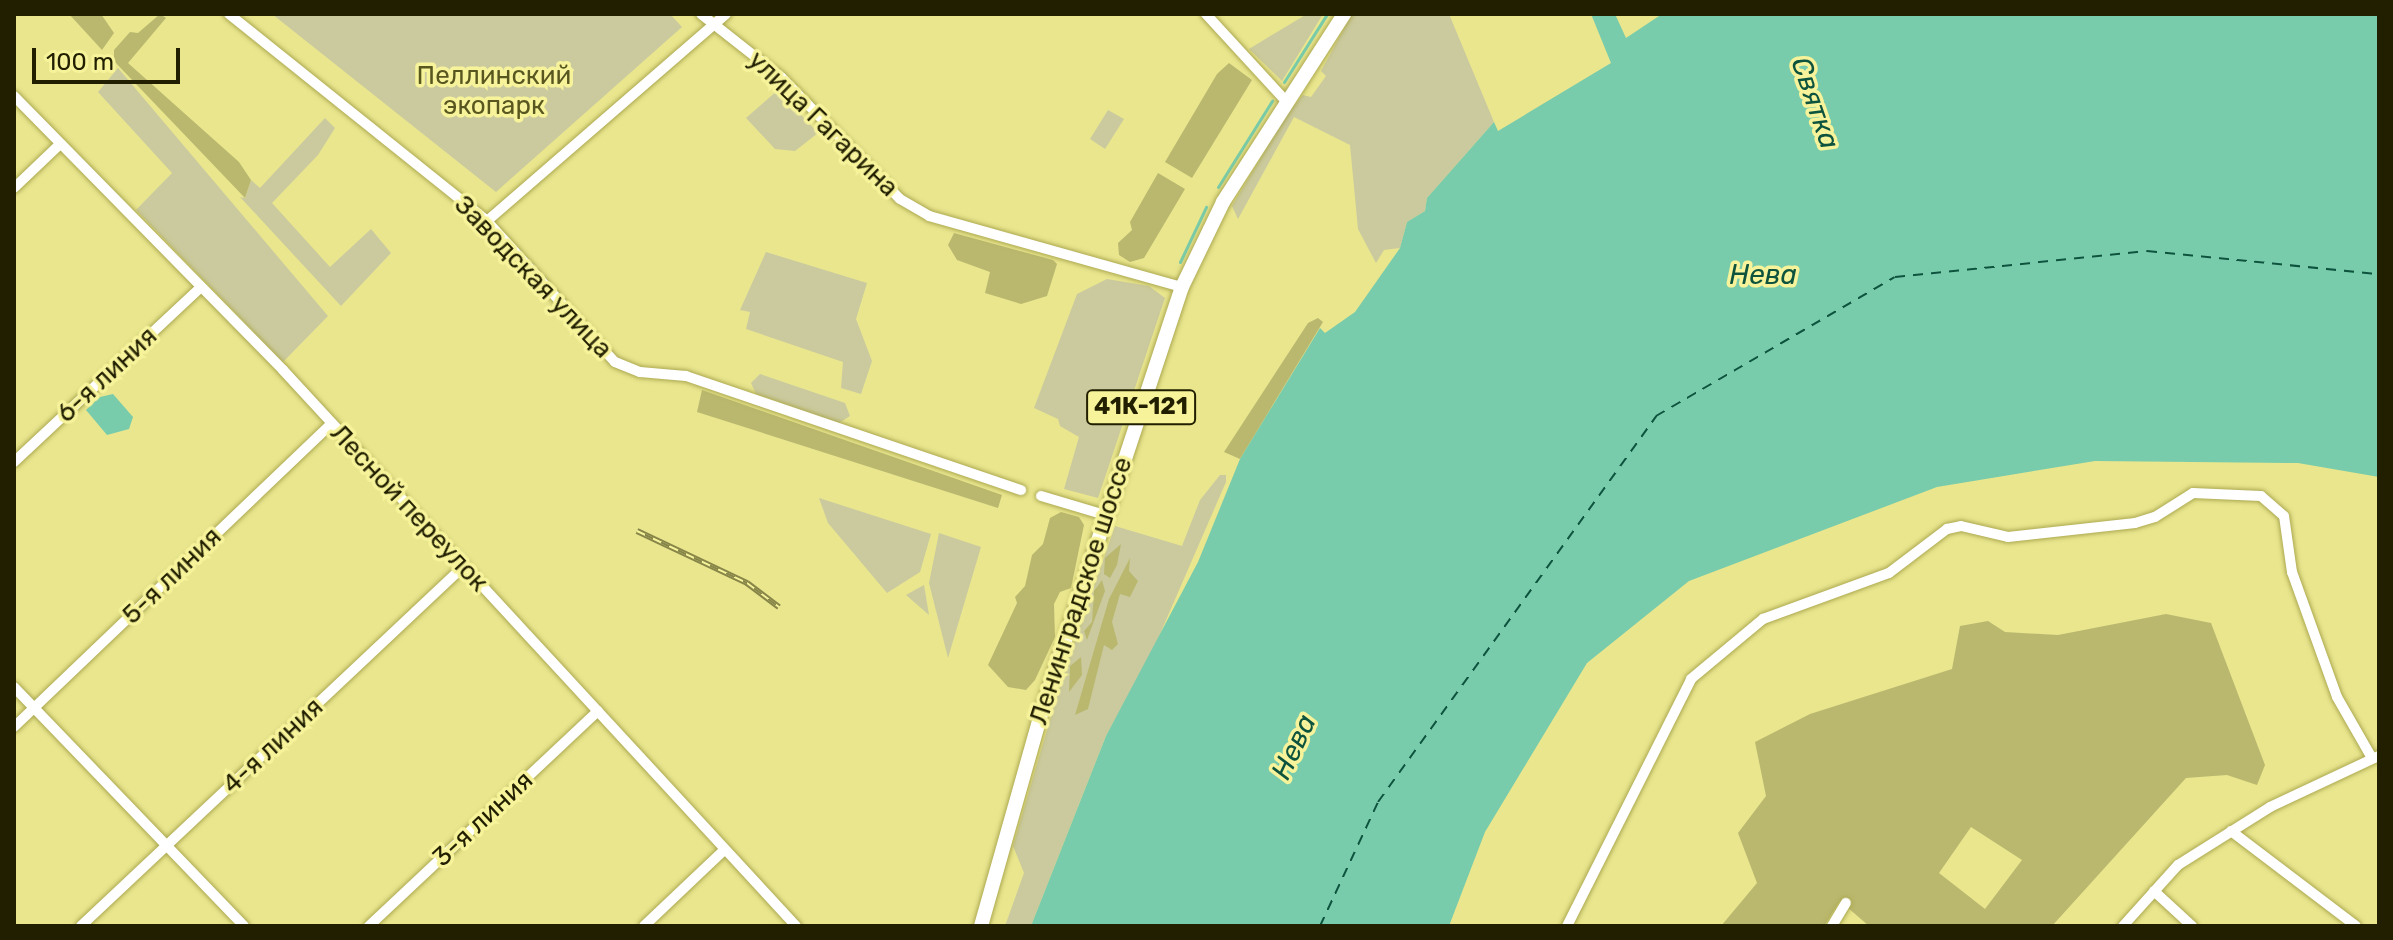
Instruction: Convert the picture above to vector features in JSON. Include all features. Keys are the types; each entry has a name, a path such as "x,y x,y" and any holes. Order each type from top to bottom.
{"main road":[{"name":"Ленинградское шоссе","path":"981,926 1105,515 1182,287 1214,219 1344,14"}],"street":[{"name":"Заводская улица","path":"229,14 487,221 607,356 628,369 686,376 1021,490"},
{"name":"улица Гагарина","path":"701,14 781,77 900,199 929,216 1182,287"},
{"path":"487,221 711,23 726,14"},
{"path":"1206,14 1287,102"},
{"name":"Лесной переулок","path":"14,96 201,287 464,566 796,926"},
{"path":"14,188 60,144"},
{"name":"6-я линия","path":"14,462 201,287"},
{"name":"5-я линия","path":"14,727 330,425"},
{"path":"1567,926 1691,679 1763,619 1889,573 1947,529 1961,526 2008,537 2135,523 2155,517 2193,493 2261,496 2284,516 2292,572 2337,697 2376,757 2231,831 2178,865 2123,926"},
{"path":"1041,496 1105,515"},
{"name":"4-я линия","path":"81,926 464,566"},
{"path":"14,687 244,926"},
{"name":"3-я линия","path":"369,926 598,711"},
{"path":"2231,831 2356,926"},
{"path":"644,926 724,850"},
{"path":"2154,891 2192,926"},
{"path":"1832,926 1846,903"}],"green space":[{"name":"Пеллинский экопарк","path":"272,14 670,14 682,27 496,192"},
{"path":"1307,14 1323,14 1282,81 1249,49"},
{"path":"1352,14 1449,14 1494,122 1427,198 1425,211 1407,222 1400,248 1384,250 1376,263 1358,229 1350,145 1294,117 1238,219 1232,206 1288,113 1303,95 1311,97 1326,76 1321,71"},
{"path":"118,68 328,316 283,362 136,210 172,173 98,92"},
{"path":"778,90 818,133 795,151 775,149 746,118"},
{"path":"1108,110 1124,119 1105,149 1090,139"},
{"path":"325,118 335,128 318,155 272,203 330,267 371,229 391,253 341,306 240,197 245,198 251,180 260,188"},
{"path":"766,252 867,283 856,319 872,361 861,394 841,388 843,362 746,329 750,312 740,310"},
{"path":"1107,279 1149,286 1165,298 1098,498 1064,489 1079,437 1060,426 1058,419 1034,408 1077,294"},
{"path":"760,374 845,403 850,416 839,423 756,394 751,383"},
{"path":"1220,475 1226,475 1226,482 1150,657 1106,736 1031,926 1005,926 1024,873 1013,846 1065,669 1115,526 1182,546 1200,500"},
{"path":"819,498 931,534 920,572 887,593 828,523"},
{"path":"939,533 981,547 948,658 929,583"},
{"path":"924,585 929,615 906,595"}],"shaded area":[{"path":"69,14 101,14 114,33 102,50"},
{"path":"160,14 166,18 128,63 239,162 251,180 245,198 114,61 114,50 130,32 138,33"},
{"path":"1229,63 1252,80 1192,178 1165,162 1217,74"},
{"path":"1158,173 1185,189 1144,258 1130,262 1119,255 1118,243 1132,230 1130,222"},
{"path":"954,233 1053,260 1057,264 1047,296 1021,304 985,293 990,272 957,260 948,245"},
{"path":"1318,318 1323,322 1240,459 1224,452 1308,323"},
{"path":"702,390 1002,495 998,508 697,412"},
{"path":"1061,512 1079,517 1084,525 1071,588 1060,592 1054,604 1055,637 1035,680 1026,690 1008,687 988,665 1017,603 1015,597 1025,586 1032,555 1043,544 1050,518"},
{"path":"1121,544 1117,565 1110,578 1104,574 1105,558"},
{"path":"1130,558 1129,571 1138,581 1130,597 1120,594 1112,622 1118,644 1112,650 1104,645 1088,709 1075,715 1109,599"},
{"path":"1102,580 1105,591 1087,640 1084,631 1092,622 1094,591"},
{"path":"2166,614 2211,623 2265,765 2257,785 2227,775 2186,778 2052,926 1869,926 1840,901 1824,926 1721,926 1757,883 1738,833 1766,796 1755,742 1810,714 1952,669 1960,626 1988,621 2005,632 2058,635","holes":["1971,827 2022,860 1985,909 1939,873"]},
{"path":"1081,657 1082,675 1069,692 1070,666"}],"water":[{"name":"Нева","path":"1591,14 1615,14 1626,38 1662,14 2379,14 2379,477 2298,463 2095,461 1937,487 1689,581 1587,663 1485,832 1449,926 1031,926 1106,736 1198,562 1240,459 1320,328 1325,333 1355,312 1400,248 1407,222 1425,211 1427,198 1494,122 1498,131 1611,63"},
{"path":"113,394 133,417 129,429 107,435 86,410 100,397"}],"waterway":[{"path":"1284,82 1327,14"},
{"path":"1218,187 1272,101"},
{"path":"1180,262 1206,207"}],"ferry route":[{"path":"1320,926 1378,802 1656,416 1895,277 2147,251 2379,274"}],"railway":[{"path":"637,531 747,583 779,607"}],"water label":[{"name":"Святка","path":"1815,103"}]}
